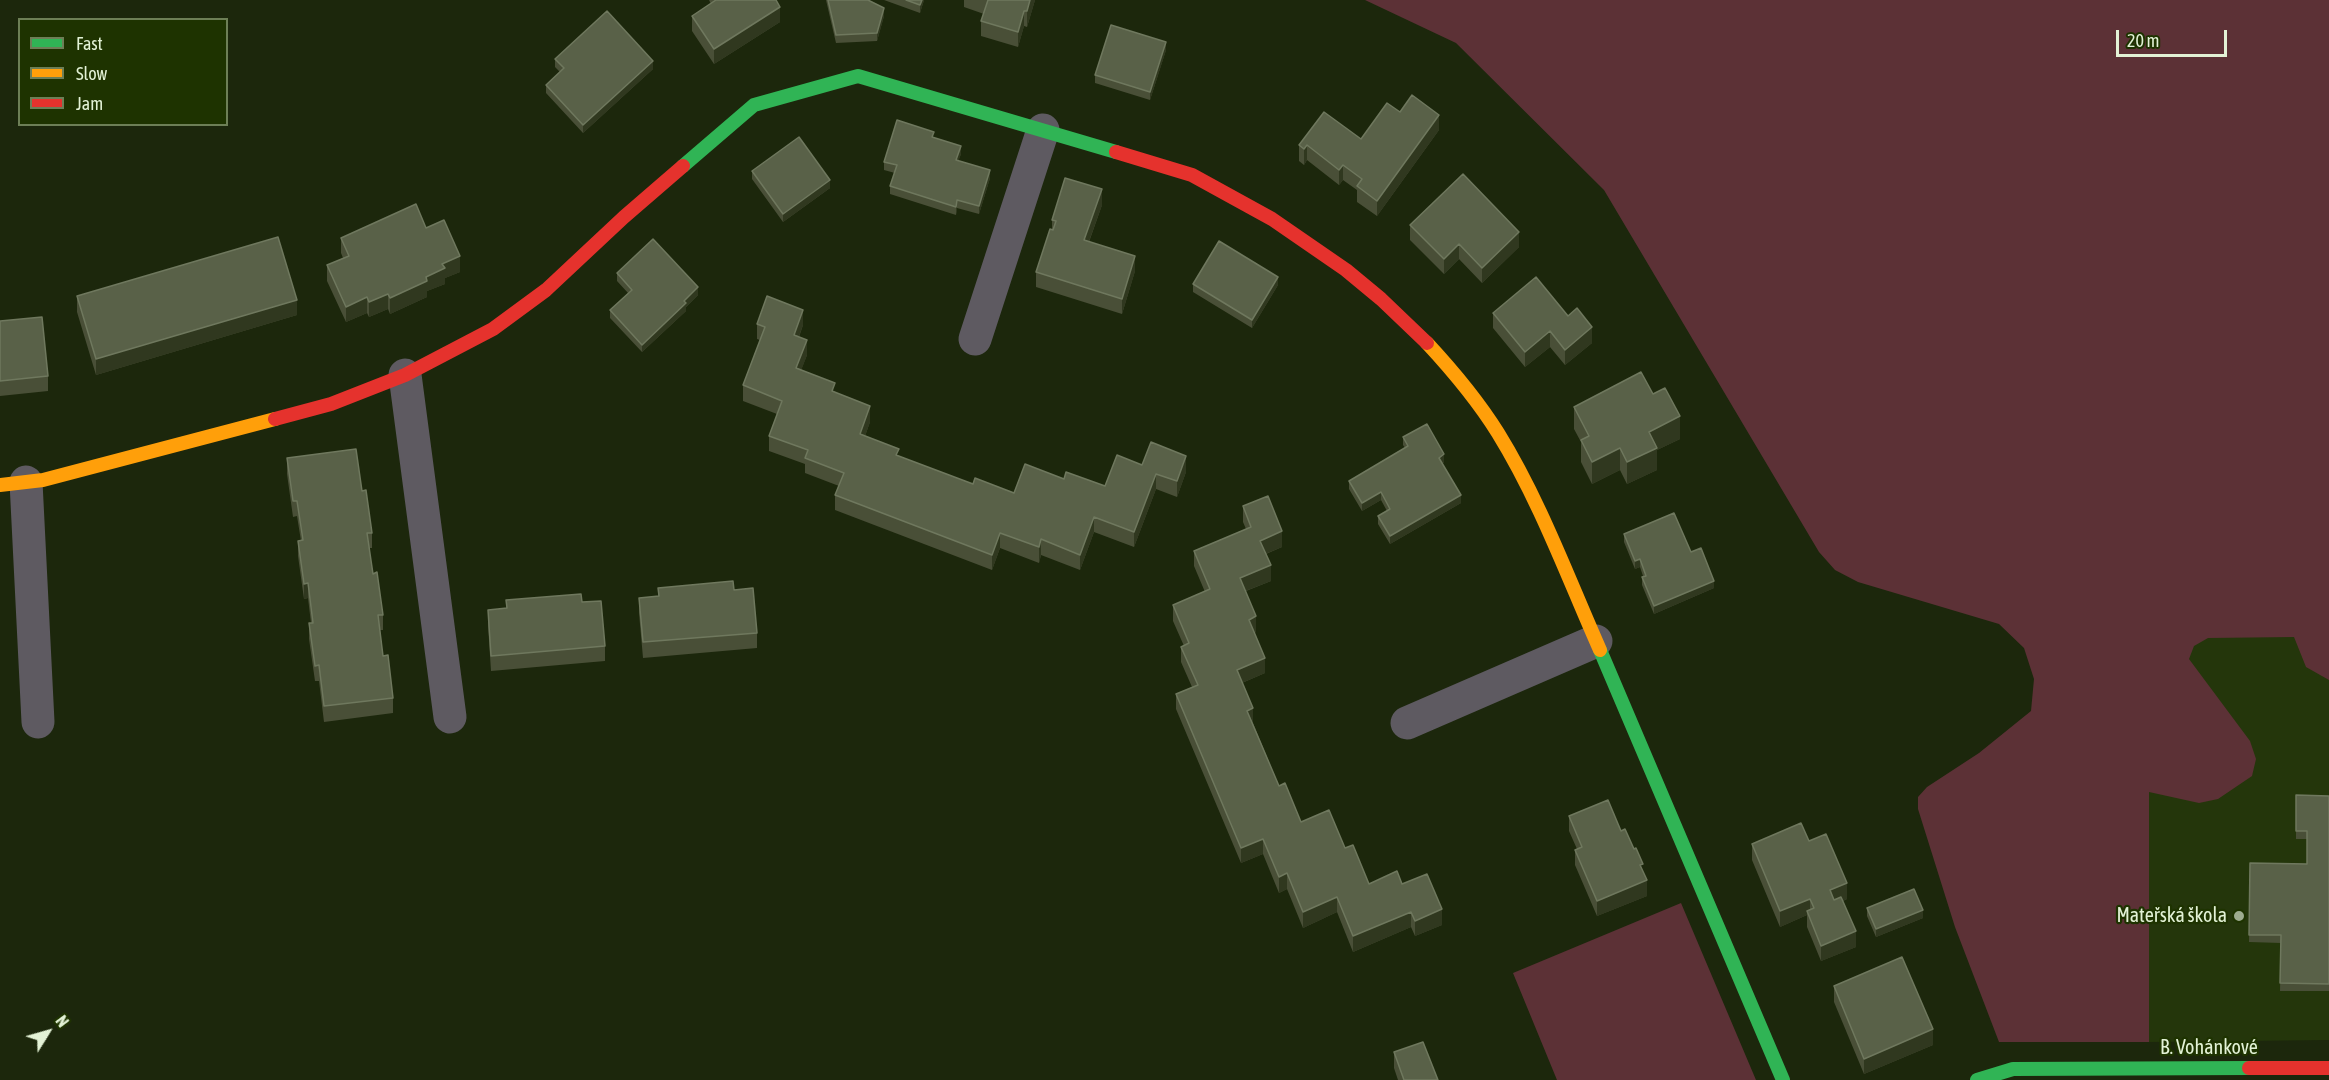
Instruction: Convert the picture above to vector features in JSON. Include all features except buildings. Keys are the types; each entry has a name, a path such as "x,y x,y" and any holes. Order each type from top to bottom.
{"street":[{"path":"38,722 13,484 43,480 331,404 405,375 494,329 546,290 624,218 754,105 858,76 1192,175 1238,198 1324,252 1369,287 1410,325 1448,366 1500,434 1521,471 1783,1080"},
{"path":"975,339 1043,130"},
{"path":"405,375 450,717"},
{"path":"1407,723 1596,641"},
{"name":"B. Vohánkové","path":"1977,1080 2013,1070 2089,1066 2329,1068"}],"shaded area":[{"path":"1365,0 2329,0 2329,680 2306,667 2294,637 2208,638 2194,646 2189,659 2250,741 2256,759 2252,776 2218,799 2199,803 2149,792 2149,1042 1999,1042 1955,927 1918,809 1918,797 1927,787 1979,753 2031,711 2034,679 2024,648 1999,624 1858,582 1835,570 1819,552 1604,190 1456,43"},
{"name":"Mateřská škola","path":"2148,592 2329,595 2329,1040 2149,1042"},
{"path":"1681,903 1756,1080 1557,1080 1513,973"}],"traffic: fast":[{"path":"683,166 754,105 858,76 1116,152"},
{"path":"1600,650 1783,1080"},
{"path":"1977,1080 2013,1069 2249,1068"}],"traffic: slow":[{"path":"1427,343 1474,398 1513,459 1553,540 1600,650"},
{"path":"0,485 43,480 275,419"}],"traffic: jam":[{"path":"1116,152 1192,175 1272,219 1346,270 1381,299 1427,343"},
{"path":"275,419 331,404 405,375 493,329 546,290 683,166"},
{"path":"2249,1068 2329,1068"}],"place":[{"name":"Mateřská škola","path":"2239,916"}]}
